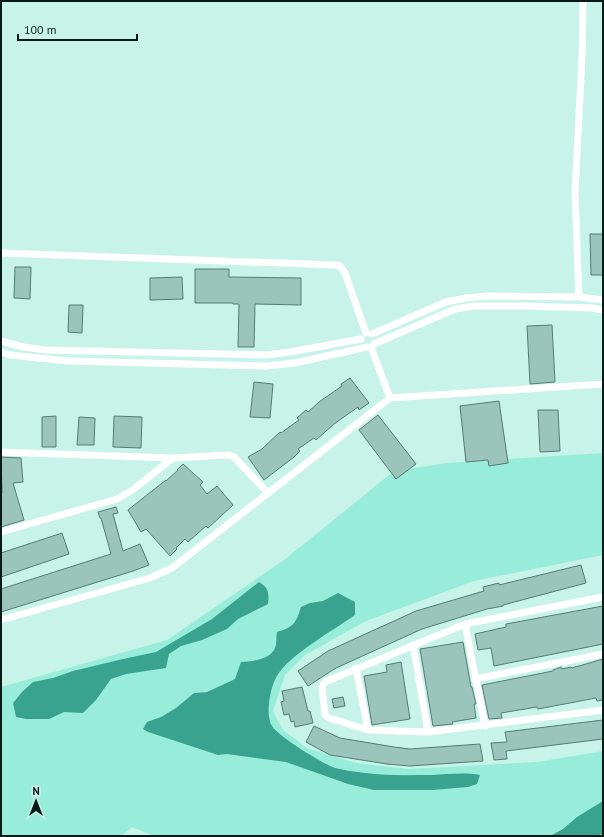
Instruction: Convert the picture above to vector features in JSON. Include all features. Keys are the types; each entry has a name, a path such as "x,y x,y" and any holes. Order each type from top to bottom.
{"street":[{"path":"579,297 575,192 582,58 583,1"},
{"path":"1,253 340,266 345,273 367,335 376,340 371,346"},
{"path":"1,341 46,350 266,355 290,352 367,335 446,302 466,298 488,296 579,297 603,300"},
{"path":"1,352 10,355 68,361 266,366 295,363 371,346 455,309 474,306 524,306 592,308 603,310"},
{"path":"367,335 362,343 371,346"},
{"path":"371,346 390,398"},
{"path":"148,352 148,363"},
{"path":"1,620 150,578 172,568 390,398 603,384"},
{"path":"1,452 173,458 228,455 234,457 268,493"},
{"path":"1,532 117,499 131,491 173,458"},
{"path":"603,597 465,624 356,668 326,682 322,686 325,715 329,718 368,730 428,732 603,710"},
{"path":"465,624 485,726"},
{"path":"413,645 428,732"},
{"path":"475,678 603,654"},
{"path":"356,668 368,730"}],"shaded area":[{"path":"603,453 603,555 474,581 366,621 305,655 285,675 273,711 283,730 307,748 356,763 409,769 537,762 603,751 603,836 154,836 132,827 121,836 1,836 1,687 167,640 284,560 394,471 447,463"},
{"path":"259,582 265,586 268,591 268,604 238,619 227,629 202,640 181,646 169,654 166,668 126,674 111,679 96,700 83,713 64,712 49,719 26,719 16,717 13,703 33,682 53,678 73,671 156,652 212,619"},
{"path":"338,593 355,602 355,615 301,651 283,668 277,676 272,687 269,701 269,716 272,726 276,731 301,749 335,768 361,773 390,775 474,774 480,775 477,784 468,787 433,790 374,790 348,784 286,762 227,754 218,755 143,729 147,722 161,717 176,708 194,693 207,692 235,679 241,662 260,659 273,652 276,646 277,632 294,624 301,607 310,603 323,601"},
{"path":"603,801 603,834 595,836 550,836 563,829 577,817"}],"building":[{"path":"590,234 603,234 603,275 591,275"},
{"path":"15,267 31,267 30,299 14,298"},
{"path":"195,269 229,269 229,277 301,278 301,305 255,304 254,347 238,347 239,304 195,303"},
{"path":"182,277 183,299 150,300 150,278"},
{"path":"69,305 83,305 82,333 68,332"},
{"path":"552,325 555,382 530,384 527,326"},
{"path":"350,378 369,403 359,410 358,407 334,424 316,440 314,438 298,449 300,451 294,457 264,480 248,457 262,449 280,432 281,433 299,420 297,418 306,410 308,412"},
{"path":"254,382 273,384 270,418 250,417"},
{"path":"499,401 508,463 489,466 488,460 466,462 460,406"},
{"path":"538,410 558,410 560,451 540,452"},
{"path":"378,415 416,464 396,479 359,430"},
{"path":"56,416 56,447 42,447 42,417"},
{"path":"114,416 142,417 141,448 113,447"},
{"path":"79,417 95,418 94,445 77,445"},
{"path":"1,457 21,458 23,482 13,483 24,520 1,527 2,493"},
{"path":"183,464 203,482 200,485 207,494 217,486 233,505 208,528 206,526 188,542 185,539 170,556 146,529 141,532 128,510 166,481"},
{"path":"116,507 118,513 113,514 123,551 140,544 149,565 1,612 1,589 111,554 98,512"},
{"path":"62,533 69,554 1,577 1,553"},
{"path":"581,565 586,583 487,609 422,629 336,668 308,686 298,671 328,651 416,611 484,591 483,587 499,583 499,585"},
{"path":"603,606 603,644 494,666 491,648 478,650 475,634 506,627 506,624"},
{"path":"463,642 471,687 476,704 474,704 476,718 452,722 453,724 433,726 420,649"},
{"path":"603,659 603,700 597,701 596,698 538,709 537,707 501,713 502,718 489,719 482,685 553,671 561,667 562,669 572,668"},
{"path":"401,662 410,719 372,725 364,676 387,672 386,665"},
{"path":"302,687 308,711 310,711 313,723 295,727 294,721 291,722 289,714 284,715 281,702 284,701 282,691"},
{"path":"343,697 345,706 334,708 332,699"},
{"path":"603,720 603,739 506,751 507,759 494,760 491,743 507,742 505,732"},
{"path":"314,726 340,738 410,749 480,744 483,761 410,766 330,755 306,742"}]}
